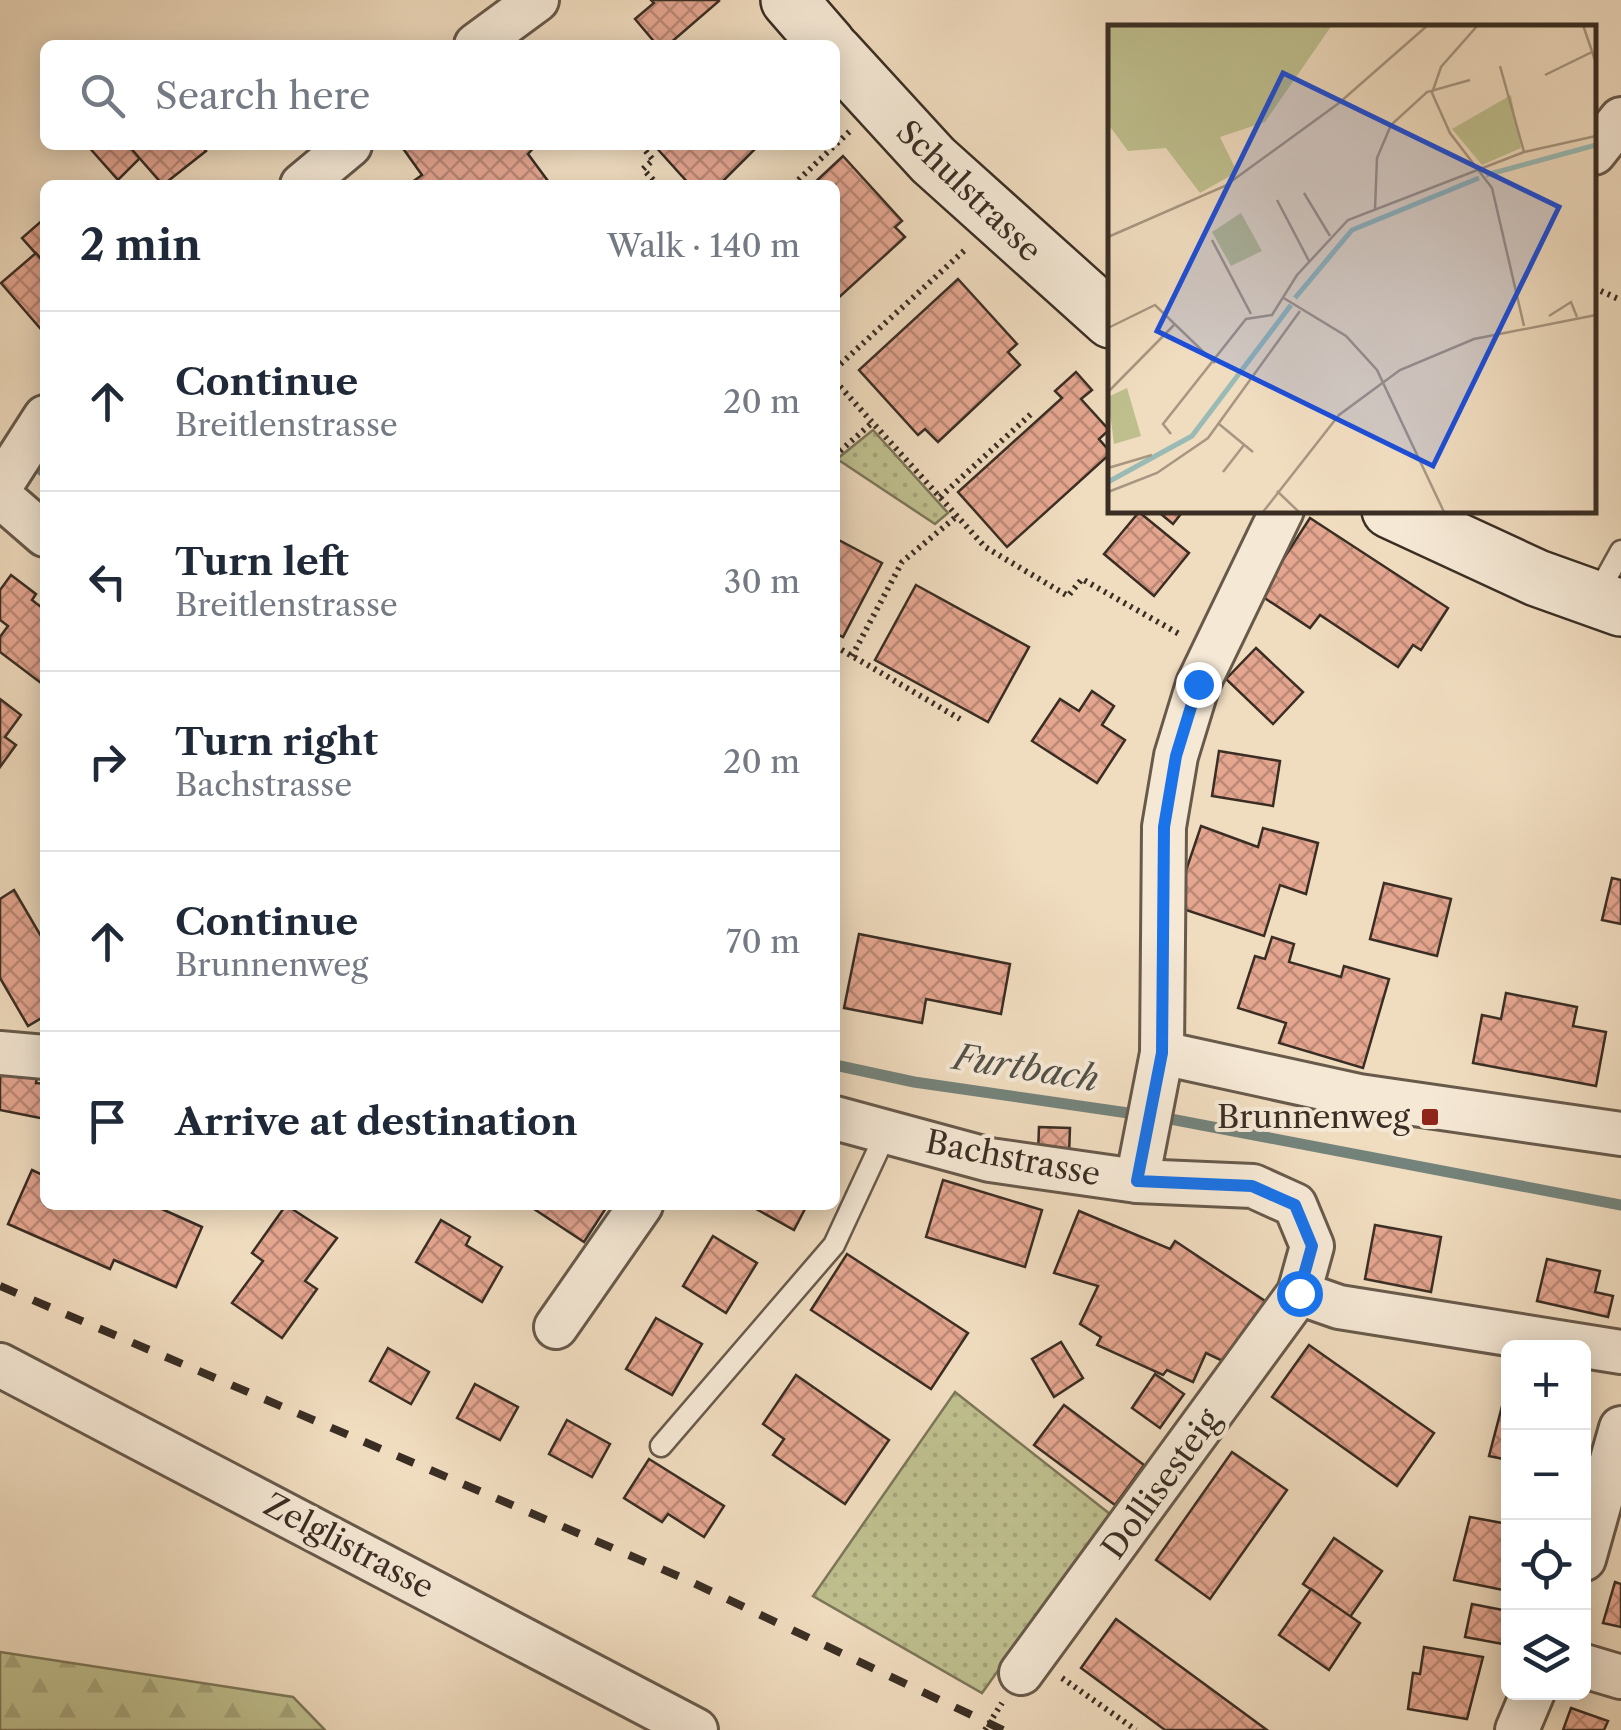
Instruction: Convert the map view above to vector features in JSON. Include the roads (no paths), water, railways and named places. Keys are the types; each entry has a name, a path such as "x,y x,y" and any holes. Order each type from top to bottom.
{"street":[{"path":"483,40 536,0"},
{"path":"789,0 824,40"},
{"name":"Schulstrasse","path":"840,58 972,197 1108,317"},
{"path":"1596,150 1621,119"},
{"path":"308,180 344,150"},
{"path":"40,423 1,487 40,530"},
{"path":"1281,512 1198,684 1176,756 1164,827 1159,1070 1621,1134"},
{"path":"1395,512 1607,604"},
{"path":"0,1053 40,1057"},
{"name":"Bachstrasse","path":"840,1119 990,1160 1139,1168 1159,1070"},
{"path":"1139,1168 1252,1186 1295,1205 1312,1246 1299,1293 1338,1307 1621,1352"},
{"path":"556,1327 638,1210"},
{"name":"Dollisesteig","path":"1027,1665 1299,1293"},
{"name":"Zelglistrasse","path":"0,1365 696,1730"},
{"path":"1591,1535 1621,1428"},
{"path":"1591,1668 1621,1677"},
{"path":"1517,1730 1530,1700"}],"lane":[{"path":"1607,604 1621,551"},
{"path":"661,1446 834,1245 888,1132"}],"waterway":[{"name":"Furtbach","path":"29,459 40,469"},
{"name":"Furtbach","path":"840,1066 914,1082 1142,1115"},
{"name":"Furtbach","path":"1160,1117 1621,1205"}],"railway":[{"path":"0,1286 685,1579 1003,1730"}],"place":[{"name":"Brunnenweg","path":"1430,1117"}]}
